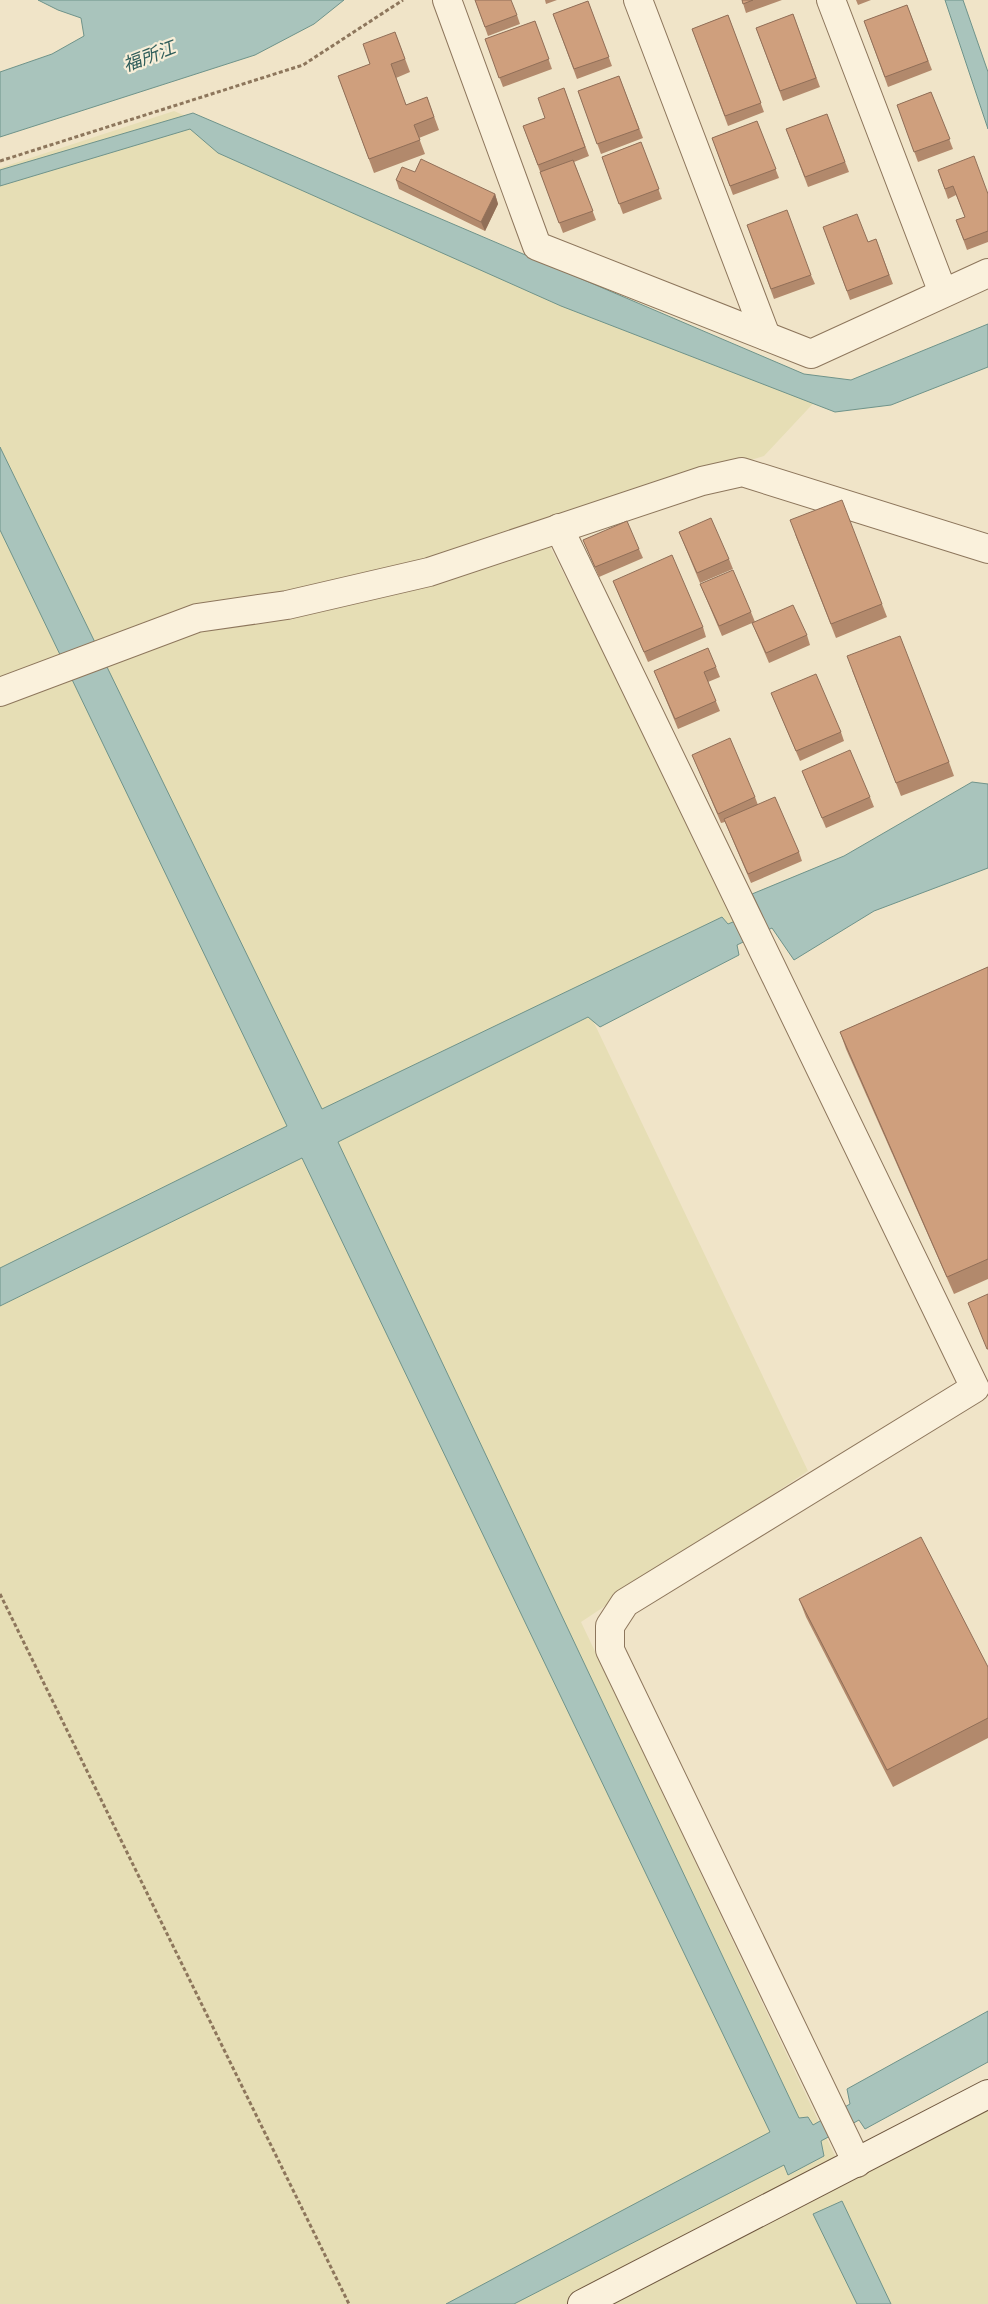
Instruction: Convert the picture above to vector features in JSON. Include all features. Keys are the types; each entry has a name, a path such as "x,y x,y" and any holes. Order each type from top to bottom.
{"street":[{"path":"447,0 537,246 811,354 988,273"},
{"path":"638,0 766,336"},
{"path":"831,0 943,293"},
{"path":"0,692 112,648 197,618 287,605 429,572 702,481 742,472 988,549"},
{"path":"559,528 975,1388 625,1603 610,1626 610,1650 856,2163"},
{"path":"582,2304 988,2094"}],"path":[{"path":"0,161 303,65 403,0"},
{"path":"0,1594 349,2304"}],"shaded area":[{"path":"174,111 822,394 764,456 539,525 743,926 587,1008 808,1471 581,1622 846,2179 988,2107 988,2304 0,2304 0,168"}],"water":[{"name":"福所江","path":"38,0 344,0 314,24 255,55 0,137 0,72 52,54 84,36 81,18 58,10"},
{"path":"945,0 963,0 988,72 988,129"},
{"path":"193,113 804,374 851,380 988,324 988,367 891,405 835,412 561,306 218,153 190,129 0,186 0,170"},
{"path":"0,447 322,1109 722,917 728,924 760,911 752,894 844,856 972,782 988,784 988,868 874,911 794,960 772,928 737,945 739,955 600,1027 588,1017 338,1142 799,2118 808,2117 813,2125 850,2104 847,2089 988,2011 988,2062 865,2129 859,2120 821,2141 824,2156 788,2175 784,2165 514,2304 446,2304 770,2132 302,1158 0,1306 0,1268 287,1126 0,530"},
{"path":"842,2201 891,2304 857,2304 813,2214"}],"building":[{"path":"475,0 511,0 517,15 485,27"},
{"path":"742,0 753,0 743,4"},
{"path":"588,1 609,57 574,69 553,14"},
{"path":"907,5 928,61 885,77 864,21"},
{"path":"793,14 816,78 780,91 756,28"},
{"path":"728,15 761,103 725,116 692,29"},
{"path":"535,21 549,59 499,78 485,39"},
{"path":"395,32 405,59 391,64 406,105 427,97 434,117 414,125 420,140 369,159 338,76 370,64 363,44"},
{"path":"619,76 639,129 597,144 578,91"},
{"path":"564,88 585,147 538,165 523,126 545,118 538,98"},
{"path":"931,92 950,139 914,152 897,105"},
{"path":"827,114 845,162 805,177 786,129"},
{"path":"757,121 776,169 730,186 712,138"},
{"path":"641,142 659,189 619,204 602,157"},
{"path":"974,156 988,194 988,231 964,240 956,220 965,217 953,186 945,189 938,170"},
{"path":"421,159 495,194 481,222 396,180 402,167 415,172"},
{"path":"573,160 593,211 559,223 540,172"},
{"path":"787,210 811,275 771,289 747,225"},
{"path":"857,214 868,242 876,239 889,275 847,291 823,227"},
{"path":"842,500 882,604 831,624 790,520"},
{"path":"711,518 729,559 697,573 679,532"},
{"path":"627,521 639,549 595,567 583,540"},
{"path":"672,555 703,627 644,652 613,581"},
{"path":"733,570 751,612 719,626 700,584"},
{"path":"793,605 807,635 766,653 752,623"},
{"path":"900,636 949,762 896,783 847,656"},
{"path":"708,648 716,667 704,672 716,701 675,719 654,671"},
{"path":"816,674 841,732 796,751 771,693"},
{"path":"730,738 755,797 718,814 692,755"},
{"path":"850,750 870,797 822,818 802,771"},
{"path":"775,797 799,852 748,874 724,819"},
{"path":"988,967 988,1259 947,1277 840,1032"},
{"path":"988,1294 988,1349 987,1349 968,1303"},
{"path":"921,1537 988,1667 988,1718 887,1770 799,1599"}]}
